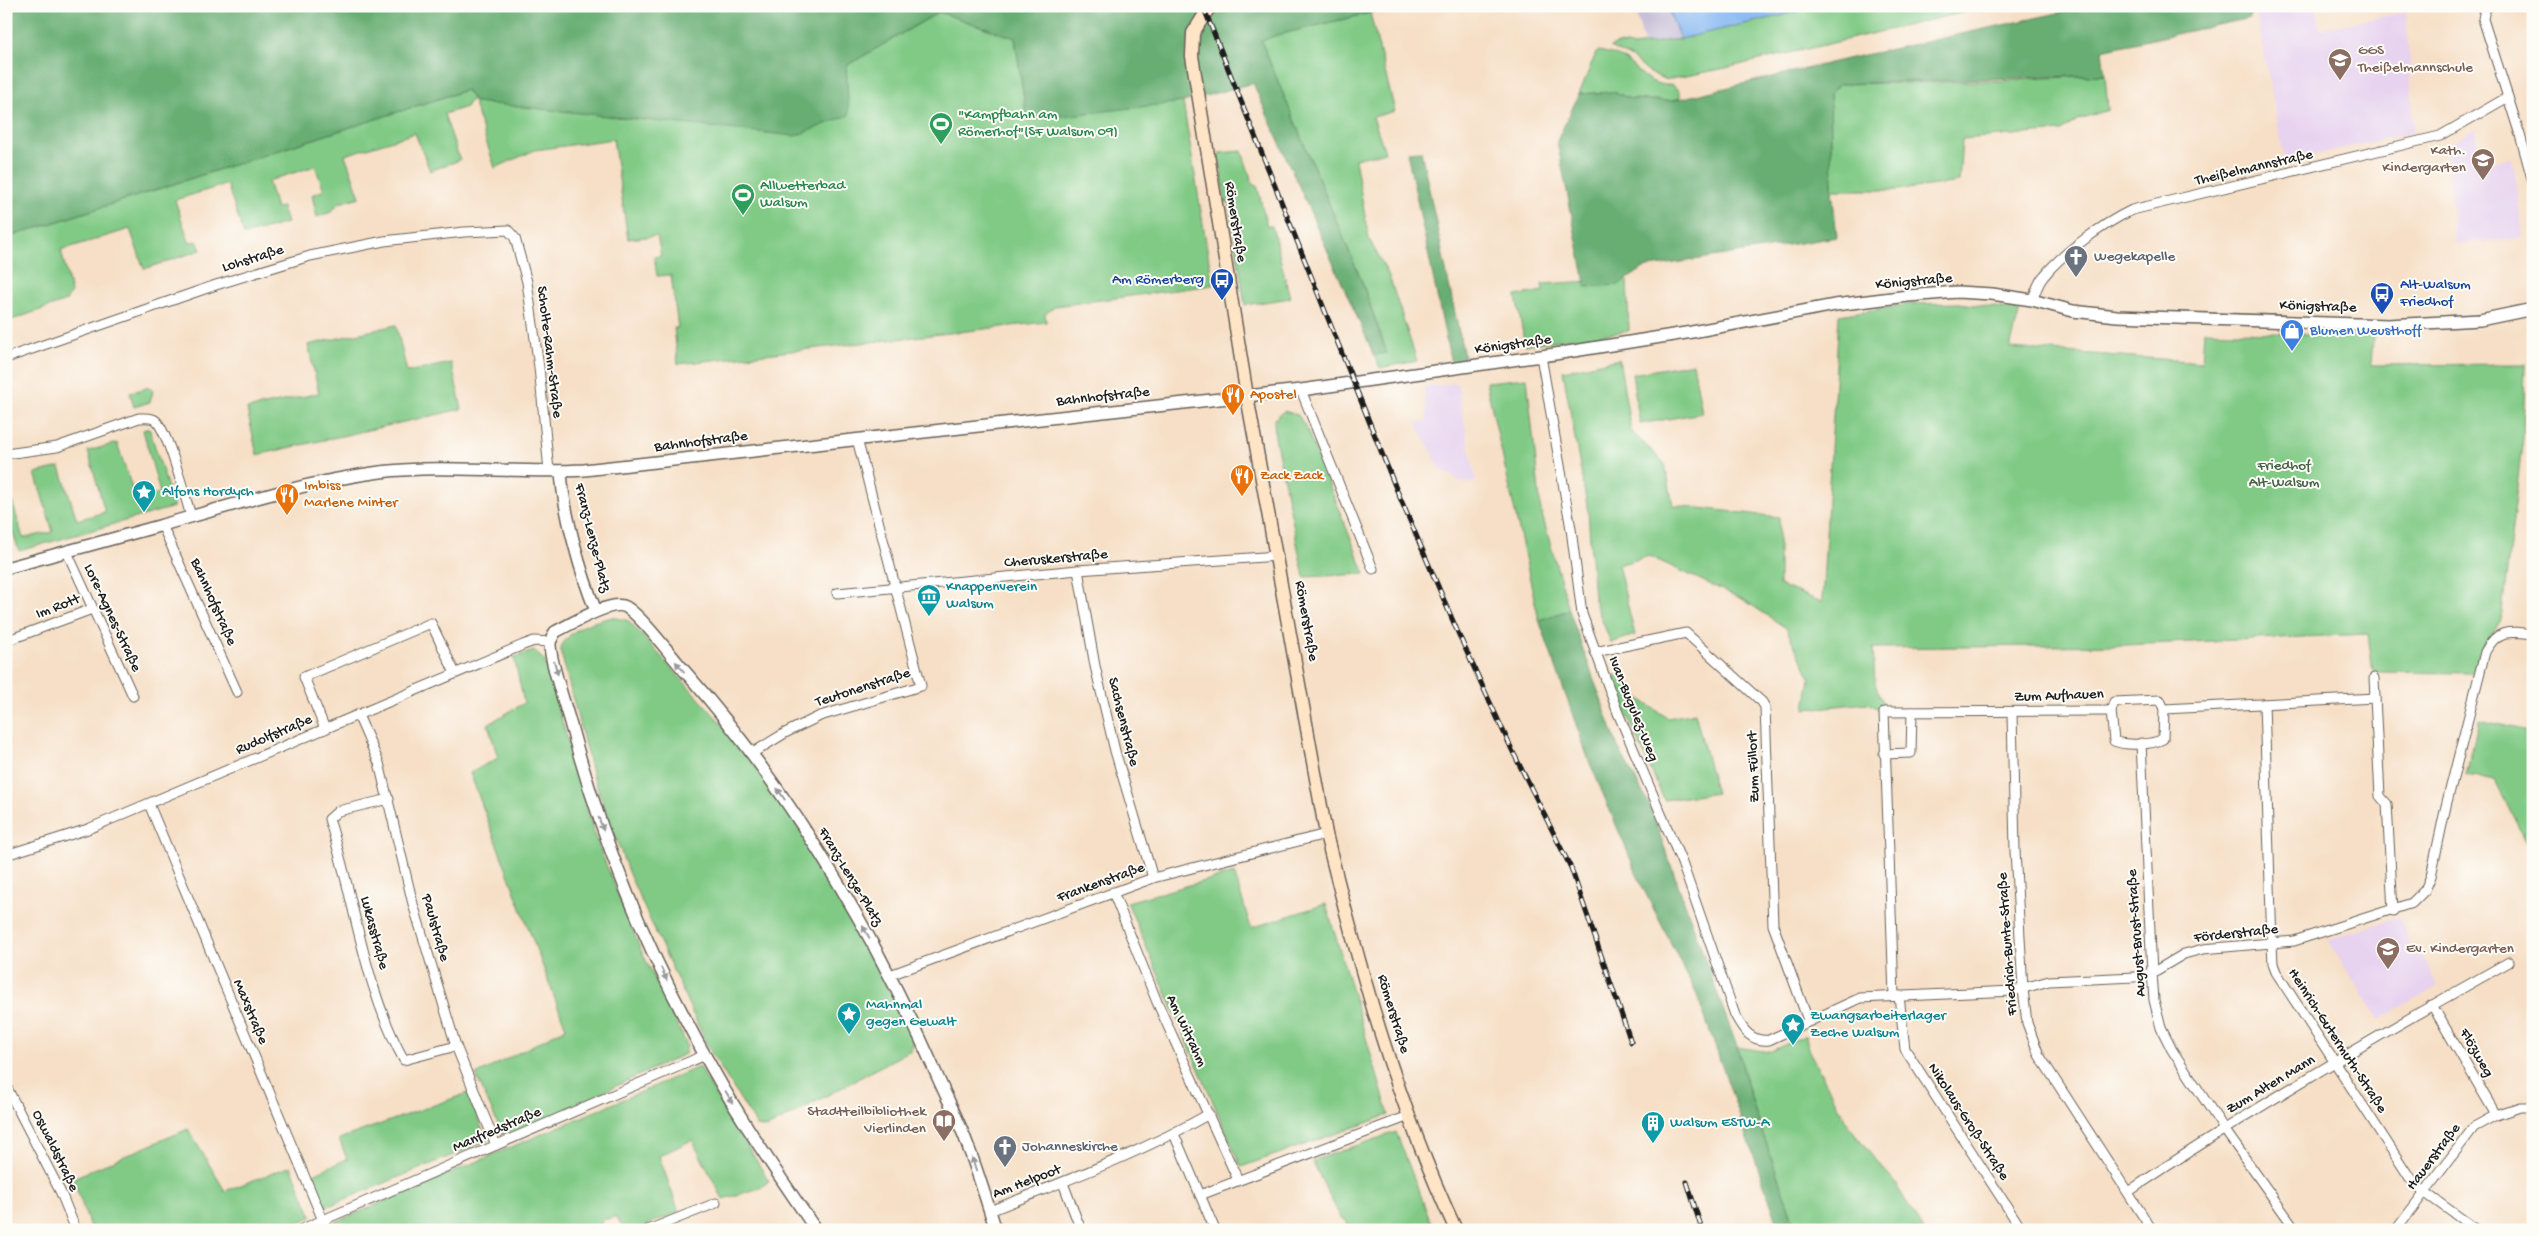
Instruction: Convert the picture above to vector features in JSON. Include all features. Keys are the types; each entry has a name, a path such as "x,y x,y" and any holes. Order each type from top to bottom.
{"main road":[{"name":"Römerstraße","path":"1210,6 1193,33 1192,56 1248,396 1326,834 1348,919 1396,1079 1409,1116 1456,1230"}],"street":[{"path":"2487,8 2483,19 2533,182"},
{"name":"Theißelmannstraße","path":"2032,300 2042,277 2052,267 2111,220 2132,210 2440,136 2508,96"},
{"name":"Lohstraße","path":"6,358 226,282 310,256 373,242 464,232 508,230 515,238"},
{"name":"Scholte-Rahm-Straße","path":"515,238 529,299 555,471"},
{"name":"Königstraße","path":"1248,396 1541,356 1692,332 1835,305 1957,292 1992,294 2032,300 2073,311 2118,316 2388,324 2480,320 2533,309"},
{"name":"Ivan-Bugulez-Weg","path":"1541,356 1571,529 1582,614 1595,652 1682,863 1735,1015 1743,1030 1756,1040 1770,1040"},
{"path":"1301,390 1373,569"},
{"name":"Bahnhofstraße","path":"6,568 325,481 380,472 444,467 555,471 1248,396"},
{"path":"6,454 57,447 140,418 155,420 164,433 191,516"},
{"name":"Teutonenstraße","path":"752,754 785,732 820,716 921,686 856,439"},
{"name":"Franz-Lenze-Platz","path":"555,471 569,516 589,594 596,612"},
{"name":"Bahnhofstraße","path":"162,525 237,692"},
{"name":"Lore-Agnes-Straße","path":"67,552 133,696"},
{"name":"Cheruskerstraße","path":"837,593 1078,570 1278,556"},
{"name":"Sachsenstraße","path":"1078,570 1095,666 1115,751 1153,878"},
{"name":"Franz-Lenze-Platz","path":"550,642 555,632 596,612 621,606 626,608 713,704 752,754 834,876 890,975 969,1148 996,1230"},
{"name":"Im Rott","path":"6,641 92,608"},
{"path":"324,729 304,677 431,623 454,673"},
{"name":"Förderstraße","path":"1770,1040 1808,1020 1860,998 2023,989 2049,981 2135,977 2152,973 2184,954 2203,949 2294,941 2393,911 2412,903 2425,890 2431,876 2480,669 2490,643 2496,636 2505,632 2533,634"},
{"name":"Zum Füllort","path":"1595,652 1686,633 1762,702 1765,707 1773,925 1808,1020"},
{"name":"Rudolfstraße","path":"6,855 88,829 454,673 534,641 550,642"},
{"path":"550,642 586,781 620,875 676,1001 755,1140 816,1230"},
{"path":"2374,678 2380,796 2387,804 2393,911"},
{"name":"Zum Aufhauen","path":"1884,712 2110,712 2114,702 2160,700 2164,709 2375,698"},
{"name":"Heinrich-Gutermuth-Straße","path":"2264,704 2272,944 2273,964 2276,972 2410,1178 2424,1192 2477,1230"},
{"path":"2110,712 2114,741 2120,744 2141,743 2158,742 2163,739 2164,709"},
{"name":"Nikolaus-Groß-Straße","path":"1884,712 1884,754 1896,996 1905,1049 2022,1230"},
{"path":"1884,754 1911,753 1912,712"},
{"name":"Friedrich-Bunte-Straße","path":"2012,712 2015,851 2023,989 2027,1024 2039,1055 2152,1230"},
{"name":"Paulstraße","path":"358,715 379,763 413,904 456,1046 496,1145"},
{"name":"August-Brust-Straße","path":"2141,743 2152,973 2154,1000 2161,1028 2172,1050 2224,1129 2296,1230"},
{"name":"Lukasstraße","path":"389,799 338,811 329,819 375,991 392,1039 404,1060 456,1046"},
{"name":"Maxstraße","path":"149,804 327,1230"},
{"name":"Frankenstraße","path":"890,975 1153,878 1326,834"},
{"name":"Am Witrahm","path":"1113,892 1157,1002 1238,1180"},
{"name":"Zum Alten Mann","path":"2128,1192 2224,1129 2432,1005 2509,962"},
{"name":"Flözweg","path":"2432,1005 2496,1115"},
{"name":"Manfredstraße","path":"300,1230 705,1055"},
{"name":"Oswaldstraße","path":"6,1086 53,1178 76,1230"},
{"name":"Hauerstraße","path":"2396,1230 2474,1127 2496,1115 2520,1107 2533,1107"},
{"name":"Am Helpoot","path":"990,1211 1063,1183 1174,1134 1209,1114"},
{"path":"1200,1195 1409,1116"},
{"path":"1174,1134 1215,1230"},
{"path":"1063,1183 1081,1230"},
{"path":"648,1230 716,1203"}],"shaded area":[{"path":"1635,6 1667,6 1680,39 1644,45"},
{"name":"GGS Theißelmannschule","path":"2288,6 2317,6 2319,29 2406,12 2414,132 2285,162 2256,12"},
{"name":"Kath. Kindergarten","path":"2476,128 2481,165 2512,158 2519,196 2523,238 2455,244 2447,146"},
{"path":"1457,383 1476,482 1466,484 1441,470 1416,422 1427,421 1424,387"},
{"name":"Ev. Kindergarten","path":"2400,917 2411,951 2421,953 2439,986 2379,1020 2327,940"}],"green space":[{"path":"6,6 1383,6 1383,9 1370,13 1277,35 1261,41 1362,282 1387,353 1374,355 1253,83 1183,102 1027,120 1015,38 939,12 846,66 849,115 795,136 475,102 466,90 6,238"},
{"path":"1821,6 1990,6 1726,68 1666,80 1648,72 1632,58 1610,47 1618,44 1633,46 1680,39"},
{"path":"2090,6 2275,6 2252,10 2250,18 2102,50 2105,75 1840,84 1830,93 1832,190 1837,237 1644,268 1618,285 1586,287 1557,141 1579,94 1613,92 1631,99 1671,101 1851,58"},
{"path":"939,12 1015,38 1027,119 1183,102 1213,285 1056,306 1045,314 1046,322 678,364 674,328 678,328 671,275 657,276 654,257 661,256 657,236 628,239 613,139 535,150 495,168 472,98 848,115 846,66"},
{"path":"1370,13 1395,111 1373,117 1385,152 1355,159 1369,239 1389,276 1417,361 1380,368 1374,355 1387,353 1362,282 1261,41 1277,35"},
{"path":"1599,51 1622,58 1652,81 1664,85 1672,85 1680,92 1680,98 1671,101 1631,99 1613,92 1579,94 1596,53"},
{"path":"2105,75 2108,110 2077,120 2062,131 1962,139 1959,182 1898,190 1832,190 1830,93 1840,84 1994,81"},
{"path":"466,90 472,98 466,107 444,114 460,160 430,171 415,133 345,155 360,197 339,203 331,212 317,217 312,195 324,190 315,166 268,181 276,208 282,207 287,223 244,235 227,184 175,200 189,242 197,241 201,250 144,269 130,229 61,250 71,292 66,301 6,322 6,238"},
{"path":"1242,151 1253,185 1257,185 1267,226 1272,226 1290,298 1245,305 1229,202 1225,202 1219,153"},
{"path":"1421,151 1465,361 1451,363 1407,152"},
{"path":"1627,279 1629,331 1525,345 1516,296 1543,291 1542,284"},
{"name":"Friedhof Alt-Walsum","path":"1958,303 2020,310 2010,348 2202,362 2204,331 2373,336 2371,365 2525,364 2523,437 2501,620 2479,655 2472,673 2373,672 2368,634 2124,645 1873,648 1875,684 1886,710 1880,711 1868,703 1805,709 1810,678 1786,628 1744,600 1649,556 1618,565 1635,635 1611,643 1594,600 1588,511 1563,371 1619,359 1631,431 1665,464 1673,505 1779,517 1779,585 1822,602 1839,315 1910,304"},
{"path":"396,325 407,372 451,363 462,409 257,455 247,409 319,393 308,345"},
{"path":"1693,363 1702,413 1640,424 1632,374"},
{"path":"1527,378 1541,511 1569,610 1539,620 1486,382"},
{"path":"149,387 153,391 150,402 134,407 130,393"},
{"path":"1284,411 1298,415 1307,430 1365,574 1304,577 1275,437 1274,419"},
{"path":"149,428 174,507 19,551 6,512 6,503 12,501 23,538 53,532 35,473 60,467 77,520 105,512 88,451 117,443 136,500 160,493 143,430"},
{"path":"1569,610 1618,747 1648,802 1737,1047 1755,1111 1796,1229 1794,1230 1780,1230 1697,995 1642,886 1589,761 1539,620"},
{"path":"613,617 629,621 750,755 809,843 915,1039 911,1050 767,1128 757,1126 709,1049 629,874 593,776 560,649 575,631 596,621"},
{"path":"534,651 545,661 595,837 639,946 687,1045 685,1054 504,1138 476,1075 566,1028 470,773 498,758 488,724 524,703 514,657"},
{"path":"1622,674 1641,700 1668,718 1695,713 1716,793 1664,800 1611,678"},
{"path":"2479,720 2533,732 2533,855 2495,780 2466,775"},
{"path":"1234,873 1251,928 1326,904 1389,1115 1241,1167 1127,902"},
{"path":"1806,1035 1808,1049 1848,1125 1894,1182 1924,1230 1794,1230 1796,1229 1755,1111 1737,1047 1769,1052"},
{"path":"699,1067 769,1181 760,1188 723,1199 692,1140 659,1156 679,1212 634,1230 625,1230 616,1217 602,1220 599,1230 334,1230 331,1224"},
{"path":"468,1093 487,1141 326,1207 309,1176 347,1159 339,1139"},
{"path":"188,1129 225,1191 291,1166 312,1217 277,1230 91,1230 73,1178"},
{"path":"1396,1132 1434,1230 1350,1230 1346,1220 1342,1220 1312,1161"}],"water":[{"path":"1667,6 1821,6 1680,39"}],"railway":[{"path":"1203,6 1395,486 1459,635 1512,750 1571,868 1631,1042"},
{"path":"1687,1182 1702,1230"}],"place":[{"name":"GGS Theißelmannschule","path":"2340,81"},
{"name":"\"Kampfbahn am Römerhof\"(SF Walsum 09)","path":"941,145"},
{"name":"Kath. Kindergarten","path":"2483,181"},
{"name":"Allwetterbad Walsum","path":"743,216"},
{"name":"Wegekapelle","path":"2076,278"},
{"name":"Am Römerberg","path":"1222,301"},
{"name":"Alt-Walsum Friedhof","path":"2382,315"},
{"name":"Blumen Weusthoff","path":"2292,352"},
{"name":"Apostel","path":"1233,416"},
{"name":"Zack Zack","path":"1242,497"},
{"name":"Alfons Hordych","path":"144,513"},
{"name":"Imbiss Marlene Minter","path":"287,516"},
{"name":"Knappenverein Walsum","path":"929,617"},
{"name":"Ev. Kindergarten","path":"2388,970"},
{"name":"Mahnmal gegen Gewalt","path":"849,1035"},
{"name":"Zwangsarbeiterlager Zeche Walsum","path":"1793,1046"},
{"name":"Stadtteilbibliothek Vierlinden","path":"944,1142"},
{"name":"Walsum ESTW-A","path":"1653,1144"},
{"name":"Johanneskirche","path":"1005,1168"}]}
